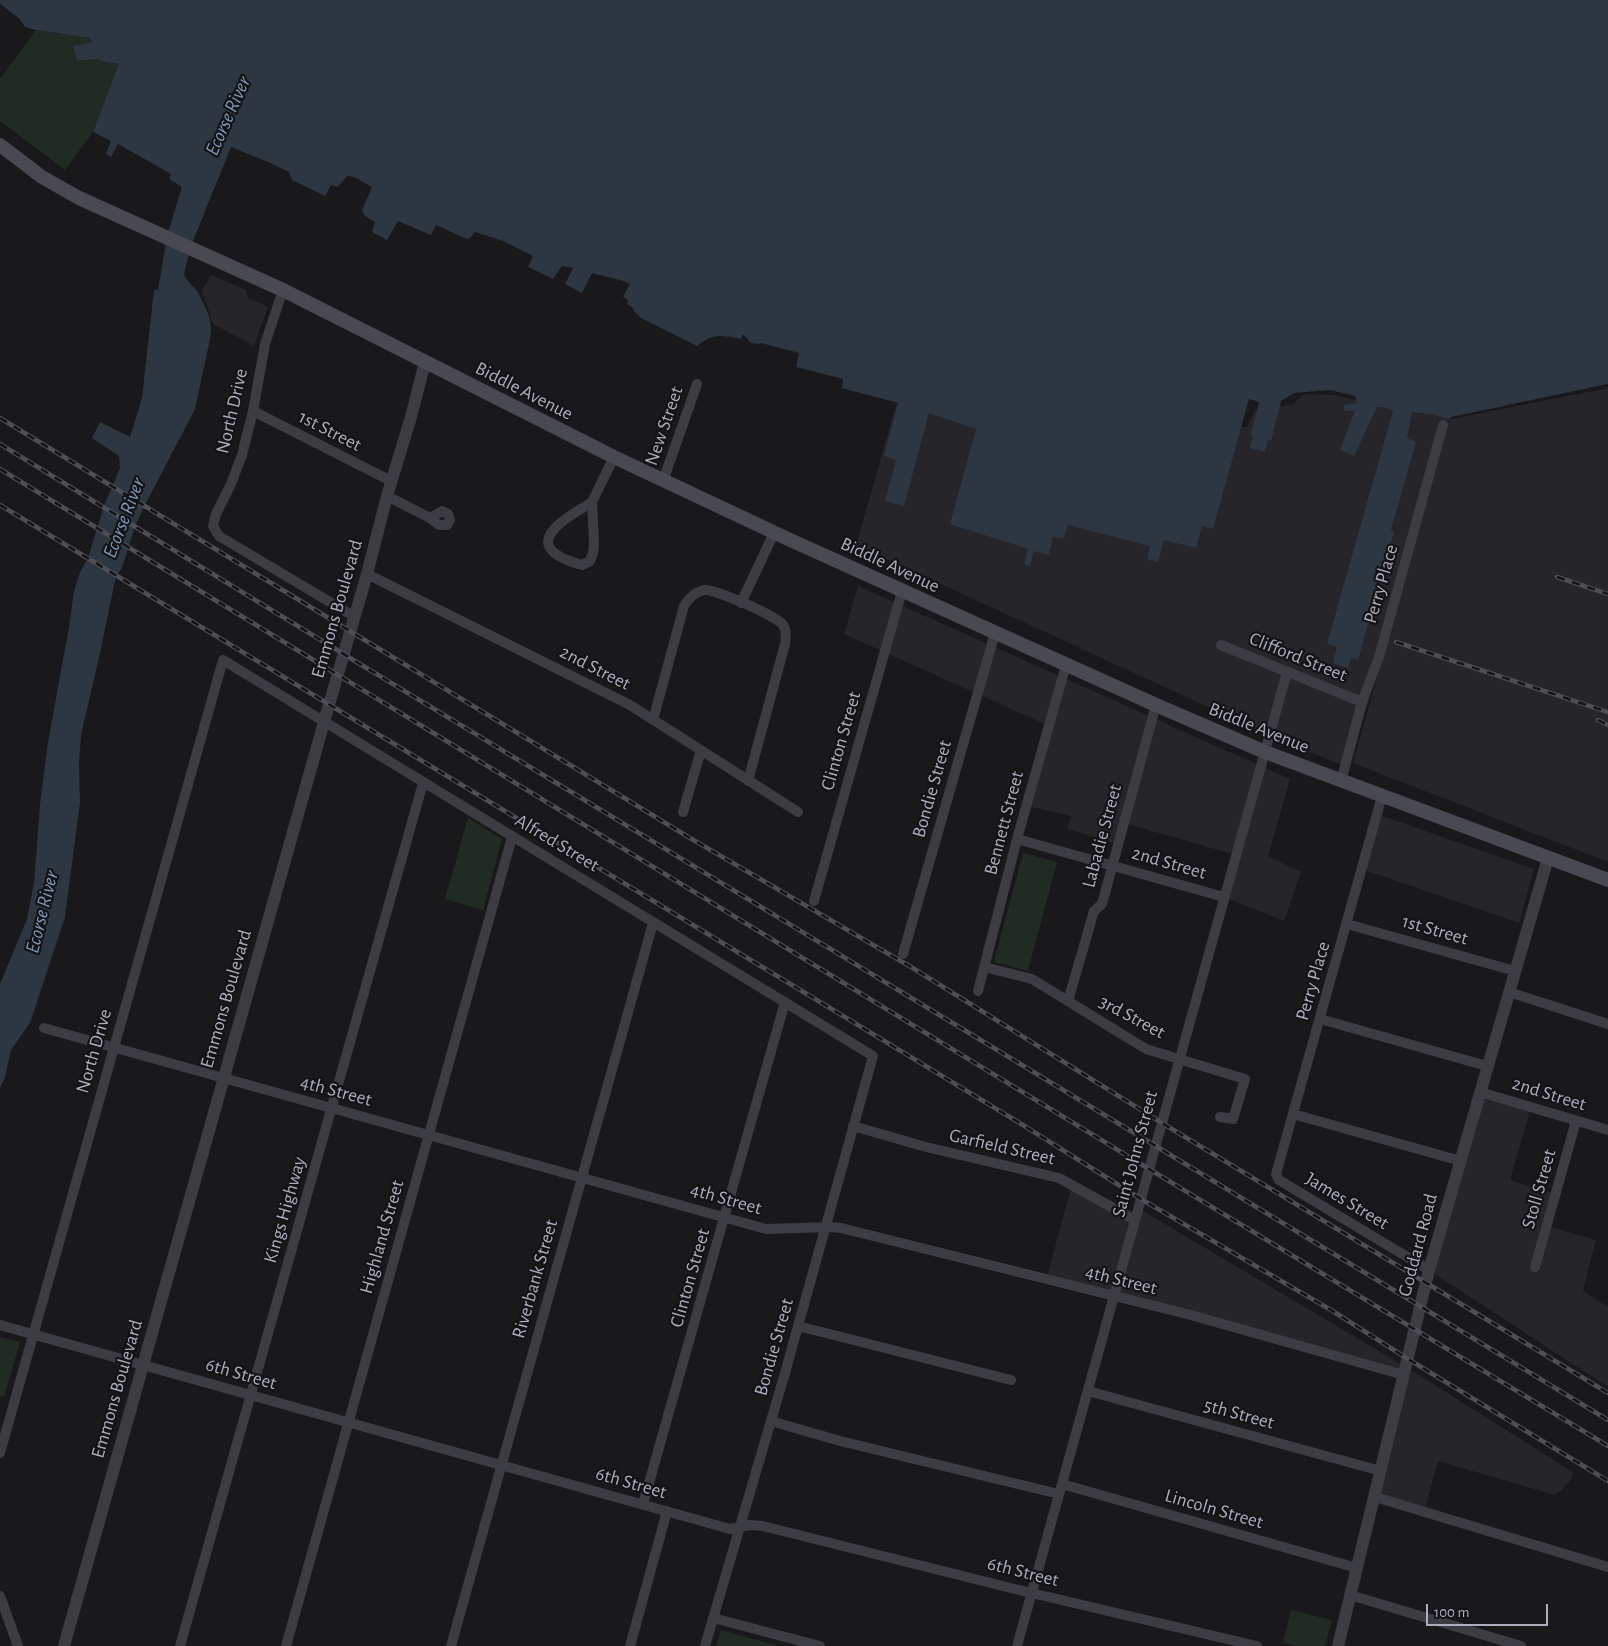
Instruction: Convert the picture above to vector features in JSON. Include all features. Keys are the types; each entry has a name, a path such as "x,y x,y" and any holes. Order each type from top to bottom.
{"main road":[{"name":"Biddle Avenue","path":"0,145 42,177 79,198 283,290 614,457 774,533 1066,665 1265,752 1608,880"}],"street":[{"name":"North Drive","path":"283,290 265,344 253,411 242,455 212,526 219,536 355,617"},
{"name":"Emmons Boulevard","path":"64,1646 355,617 425,362"},
{"name":"New Street","path":"663,481 697,384"},
{"name":"1st Street","path":"253,411 391,481"},
{"name":"Perry Place","path":"1342,781 1362,702 1379,656 1443,425"},
{"path":"592,502 561,522 550,535 548,542 550,548 556,554 582,565 590,561 593,553 592,502 614,457"},
{"path":"387,496 430,518"},
{"path":"741,602 774,533"},
{"name":"2nd Street","path":"367,574 630,705 798,812"},
{"path":"653,720 686,602 696,594 707,590 720,593 780,621 786,638 748,781"},
{"name":"Clinton Street","path":"814,901 902,591"},
{"name":"Bondie Street","path":"903,954 995,633"},
{"name":"Clifford Street","path":"1221,645 1362,702"},
{"name":"North Drive","path":"0,1453 223,660"},
{"name":"Alfred Street","path":"223,660 873,1056"},
{"name":"Bennett Street","path":"978,991 1017,839 1066,665"},
{"name":"Saint Johns Street","path":"1017,1646 1287,672"},
{"name":"Labadie Street","path":"1068,1001 1094,911 1102,904 1156,705"},
{"path":"683,812 701,750"},
{"name":"Kings Highway","path":"180,1646 423,783"},
{"name":"Perry Place","path":"1276,1174 1382,796"},
{"name":"Highland Street","path":"286,1646 347,1422 512,837"},
{"name":"2nd Street","path":"1017,839 1224,897"},
{"name":"Goddard Road","path":"1338,1646 1429,1270 1548,858"},
{"name":"Riverbank Street","path":"450,1646 654,922"},
{"name":"1st Street","path":"1346,924 1515,971"},
{"name":"3rd Street","path":"984,967 1032,979 1146,1049 1245,1078 1233,1119 1220,1117"},
{"path":"1509,992 1608,1024"},
{"name":"Clinton Street","path":"643,1504 785,1002"},
{"path":"1320,1019 1488,1066"},
{"name":"4th Street","path":"44,1028 766,1229 842,1228 1114,1296 1278,1339 1404,1375"},
{"name":"Bondie Street","path":"705,1646 771,1421 873,1056"},
{"name":"2nd Street","path":"1480,1092 1608,1130"},
{"path":"1293,1114 1461,1161"},
{"name":"Stoll Street","path":"1535,1267 1576,1121"},
{"name":"Garfield Street","path":"853,1126 926,1147 1059,1178 1135,1220"},
{"name":"James Street","path":"1276,1174 1278,1180 1429,1270"},
{"name":"6th Street","path":"0,1325 501,1464 730,1530 750,1525 763,1526 1032,1593 1257,1646"},
{"path":"798,1326 1011,1380"},
{"name":"5th Street","path":"1088,1391 1381,1471"},
{"name":"Lincoln Street","path":"771,1421 840,1440 1060,1489 1357,1568"},
{"path":"1375,1497 1608,1567"},
{"path":"630,1646 667,1511"},
{"path":"1350,1595 1521,1646"},
{"path":"0,1596 18,1646"},
{"path":"713,1618 820,1646"}],"shaded area":[{"path":"36,30 90,38 92,42 73,46 77,61 97,59 103,62 120,64 93,132 65,170 0,121 0,79"},
{"path":"211,275 246,290 247,297 268,307 254,346 213,324 202,290"},
{"path":"1608,388 1608,862 1353,763 1415,543 1349,768 1271,736 856,545 896,405 1247,427 1255,410 1292,405 1305,394 1333,395 1389,407 1417,409 1451,419"},
{"path":"858,586 1290,779 1268,856 1301,872 1284,921 1224,897 1236,855 1124,823 1118,844 1067,829 1071,816 1027,806 1049,726 844,634"},
{"path":"1377,814 1534,869 1519,923 1362,869"},
{"path":"468,818 502,839 483,910 445,899"},
{"path":"1023,853 1057,862 1028,971 994,962"},
{"path":"1480,1092 1531,1107 1510,1180 1556,1194 1547,1226 1596,1240 1583,1291 1608,1307 1608,1387 1429,1270"},
{"path":"1072,1185 1135,1220 1138,1208 1406,1367 1573,1472 1572,1478 1555,1495 1438,1461 1424,1512 1375,1497 1404,1375 1046,1280"},
{"path":"0,1337 20,1342 4,1397 0,1396"},
{"path":"1291,1610 1332,1620 1325,1646 1295,1646 1283,1643"},
{"path":"721,1630 778,1646 716,1646"}],"water":[{"name":"Ecorse River","path":"0,0 1608,0 1608,384 1451,417 1449,419 1412,412 1407,438 1416,442 1391,530 1394,532 1358,660 1351,658 1348,668 1333,663 1337,647 1327,644 1393,411 1384,407 1377,407 1354,456 1340,450 1355,410 1344,411 1344,405 1357,403 1355,396 1330,390 1294,393 1281,401 1271,441 1268,440 1265,452 1250,448 1253,436 1251,435 1259,402 1249,399 1213,529 1202,526 1196,548 1164,540 1158,562 1147,559 1150,546 1068,525 1064,538 1053,537 1049,555 1034,551 1030,566 1024,564 1028,549 950,524 976,429 929,413 904,506 885,501 896,460 884,456 898,403 842,388 843,379 796,367 799,353 761,343 751,343 743,334 741,339 723,336 713,337 697,346 641,318 627,304 628,300 623,297 630,284 592,273 582,293 565,284 573,268 562,266 553,279 528,267 533,256 503,241 475,232 467,239 436,225 431,235 398,221 387,240 372,232 375,222 365,216 362,210 372,187 354,177 347,176 338,187 331,185 325,196 292,180 289,172 231,147 191,246 184,274 198,292 209,316 211,328 195,409 135,526 122,568 116,576 81,735 79,765 80,802 65,917 30,1023 11,1050 5,1077 0,1088 0,984 27,919 34,883 40,804 48,742 74,591 80,572 88,558 104,506 120,468 119,456 92,438 100,422 130,437 142,398 154,290 158,290 167,236 182,187 169,179 171,174 118,144 111,157 106,154 111,141 93,132 119,64 103,62 97,59 77,61 73,46 92,42 90,38 25,27 20,19 0,4"}],"railway":[{"path":"0,418 690,838 911,967 1162,1123 1608,1393"},
{"path":"0,444 1608,1420"},
{"path":"0,469 1149,1169 1608,1446"},
{"path":"0,505 1018,1122 1141,1199 1331,1310 1608,1481"},
{"path":"1557,577 1608,594"},
{"path":"1396,642 1608,712"},
{"path":"1598,720 1608,725"}]}
